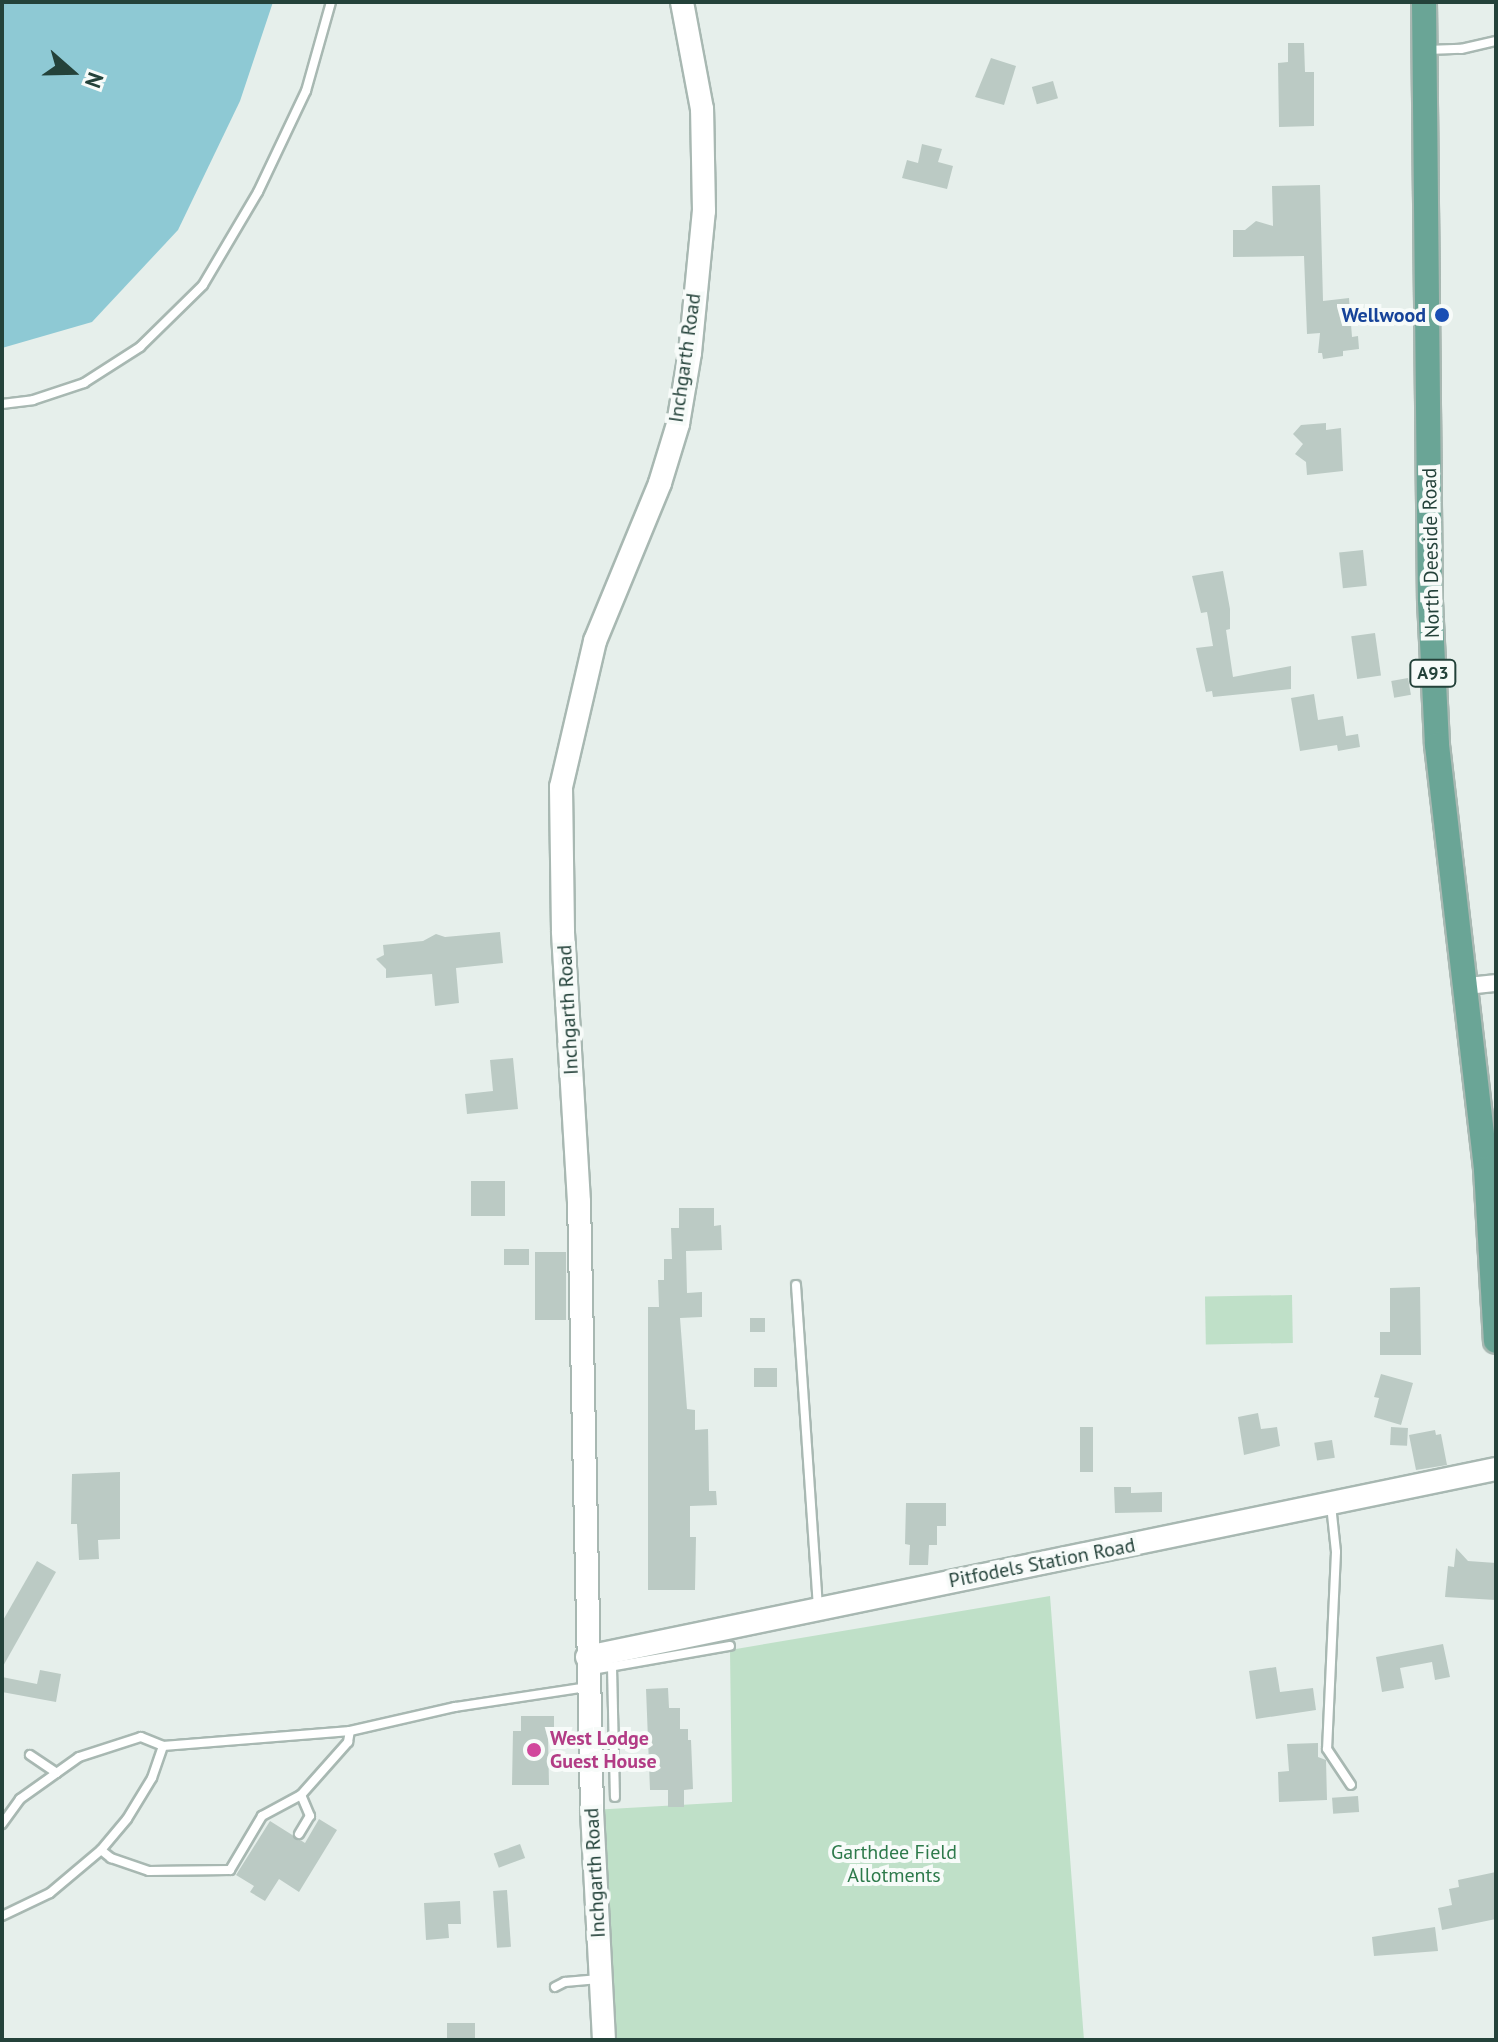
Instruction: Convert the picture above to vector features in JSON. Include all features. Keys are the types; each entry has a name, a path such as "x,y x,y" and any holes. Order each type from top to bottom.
{"main road":[{"name":"North Deeside Road","path":"1424,2 1430,601 1437,745 1486,1169 1496,1341"}],"street":[{"name":"Inchgarth Road","path":"604,2040 588,1672 579,1202 563,931 561,787 595,641 660,483 678,424 690,353 704,211 702,124 682,2"},
{"path":"1467,986 1496,983"},
{"name":"Pitfodels Station Road","path":"588,1672 818,1608 1496,1469"}],"lane":[{"path":"2,404 33,400 84,383 140,347 203,285 258,192 306,91 331,2"},
{"path":"1426,50 1461,49 1496,41"},
{"path":"796,1285 818,1608"},
{"path":"1331,1504 1336,1552 1327,1749 1351,1785"},
{"path":"2,1824 20,1799 79,1757 141,1737 163,1746 350,1731 588,1672 730,1646"},
{"path":"612,1667 615,1797"},
{"path":"101,1850 111,1858 149,1871 230,1870 262,1816 301,1795 348,1742 350,1731"},
{"path":"2,1916 50,1893 101,1850 152,1778 163,1746"},
{"path":"30,1755 57,1773"},
{"path":"299,1834 310,1816 301,1795"},
{"path":"555,1987 565,1982 600,1979"}],"green space":[{"path":"1292,1295 1293,1343 1206,1345 1205,1297"},
{"name":"Garthdee Field Allotments","path":"1050,1596 1084,2040 604,2040 592,1810 732,1802 730,1650"}],"water":[{"path":"2,2 273,2 240,101 178,230 92,322 2,348"}],"building":[{"path":"1288,43 1304,43 1305,72 1314,72 1314,126 1279,127 1278,63 1288,62"},
{"path":"991,58 1016,66 1004,105 975,97"},
{"path":"1053,81 1058,98 1037,104 1032,87"},
{"path":"922,144 942,149 938,162 953,166 947,189 902,178 907,160 918,163"},
{"path":"1320,185 1323,301 1349,298 1352,337 1358,336 1359,349 1343,351 1343,356 1323,359 1322,353 1318,353 1320,333 1307,334 1304,256 1233,257 1233,230 1245,230 1256,221 1273,226 1272,186"},
{"path":"1326,423 1326,430 1341,428 1343,471 1307,475 1306,462 1295,454 1303,444 1293,434 1301,425"},
{"path":"1363,550 1367,586 1343,588 1339,553"},
{"path":"1223,571 1230,609 1230,629 1226,630 1233,677 1291,666 1291,689 1213,697 1212,691 1206,692 1196,648 1213,646 1207,612 1201,613 1192,576"},
{"path":"1375,633 1381,676 1357,679 1351,636"},
{"path":"1408,678 1411,695 1394,698 1391,681"},
{"path":"1314,694 1318,720 1343,716 1346,736 1358,734 1360,747 1338,751 1337,745 1300,751 1291,698"},
{"path":"500,932 503,963 456,968 459,1003 435,1006 432,974 386,978 386,969 376,959 384,955 383,945 423,941 436,934 445,937"},
{"path":"513,1058 518,1109 467,1114 465,1094 493,1091 490,1060"},
{"path":"471,1181 505,1181 505,1216 471,1216"},
{"path":"679,1208 714,1208 714,1226 721,1225 722,1250 686,1251 687,1293 702,1292 702,1317 680,1318 687,1409 695,1410 695,1430 708,1429 709,1491 716,1491 717,1505 690,1506 690,1537 696,1537 695,1590 648,1590 648,1307 659,1307 658,1280 664,1280 664,1259 672,1259 671,1228 679,1228"},
{"path":"504,1249 529,1249 529,1265 504,1265"},
{"path":"535,1252 566,1252 566,1320 535,1320"},
{"path":"1420,1287 1421,1355 1380,1355 1380,1332 1390,1332 1390,1288"},
{"path":"750,1318 765,1318 765,1332 750,1332"},
{"path":"754,1368 777,1368 777,1387 754,1387"},
{"path":"1381,1374 1413,1383 1401,1425 1374,1417 1379,1398 1374,1397"},
{"path":"1258,1413 1261,1429 1277,1427 1280,1446 1244,1455 1238,1417"},
{"path":"1080,1427 1093,1427 1093,1472 1080,1472"},
{"path":"1391,1427 1408,1428 1407,1446 1390,1445"},
{"path":"1435,1430 1436,1435 1441,1434 1447,1465 1416,1470 1409,1435"},
{"path":"1332,1440 1335,1458 1317,1461 1314,1443"},
{"path":"120,1472 120,1539 98,1540 99,1559 79,1560 77,1524 71,1524 72,1474"},
{"path":"1114,1487 1131,1487 1131,1493 1162,1492 1162,1512 1115,1513"},
{"path":"906,1503 946,1503 946,1526 937,1526 937,1545 929,1545 928,1565 909,1565 910,1545 905,1544"},
{"path":"1456,1548 1468,1561 1496,1563 1496,1600 1445,1597 1448,1566 1454,1567"},
{"path":"37,1561 56,1572 2,1668 2,1622"},
{"path":"1443,1644 1450,1677 1435,1680 1432,1662 1400,1668 1404,1688 1382,1692 1376,1657"},
{"path":"1276,1667 1280,1692 1313,1688 1316,1710 1256,1719 1249,1671"},
{"path":"40,1670 61,1674 56,1702 2,1692 2,1677 37,1684"},
{"path":"668,1688 669,1708 680,1708 680,1729 688,1729 688,1740 691,1740 693,1789 684,1790 684,1807 668,1807 668,1790 650,1790 646,1689"},
{"name":"West Lodge Guest House","path":"521,1716 554,1716 554,1734 548,1734 549,1785 512,1785 513,1731 521,1731"},
{"path":"1318,1743 1318,1757 1326,1760 1327,1800 1279,1802 1278,1772 1289,1771 1287,1744"},
{"path":"1358,1796 1359,1812 1333,1814 1332,1798"},
{"path":"319,1819 337,1830 299,1892 279,1879 265,1901 250,1892 254,1886 236,1875 270,1821 305,1843"},
{"path":"520,1844 525,1858 499,1868 494,1854"},
{"path":"1496,1872 1496,1919 1442,1930 1438,1908 1452,1905 1449,1889 1459,1887 1458,1880"},
{"path":"507,1890 511,1947 497,1948 493,1891"},
{"path":"460,1901 461,1924 448,1924 449,1938 426,1940 424,1903"},
{"path":"1435,1927 1438,1951 1374,1956 1372,1937"},
{"path":"447,2023 475,2023 475,2040 447,2040"}],"place":[{"name":"Wellwood","path":"1442,315"},
{"name":"West Lodge Guest House","path":"534,1750"}]}
